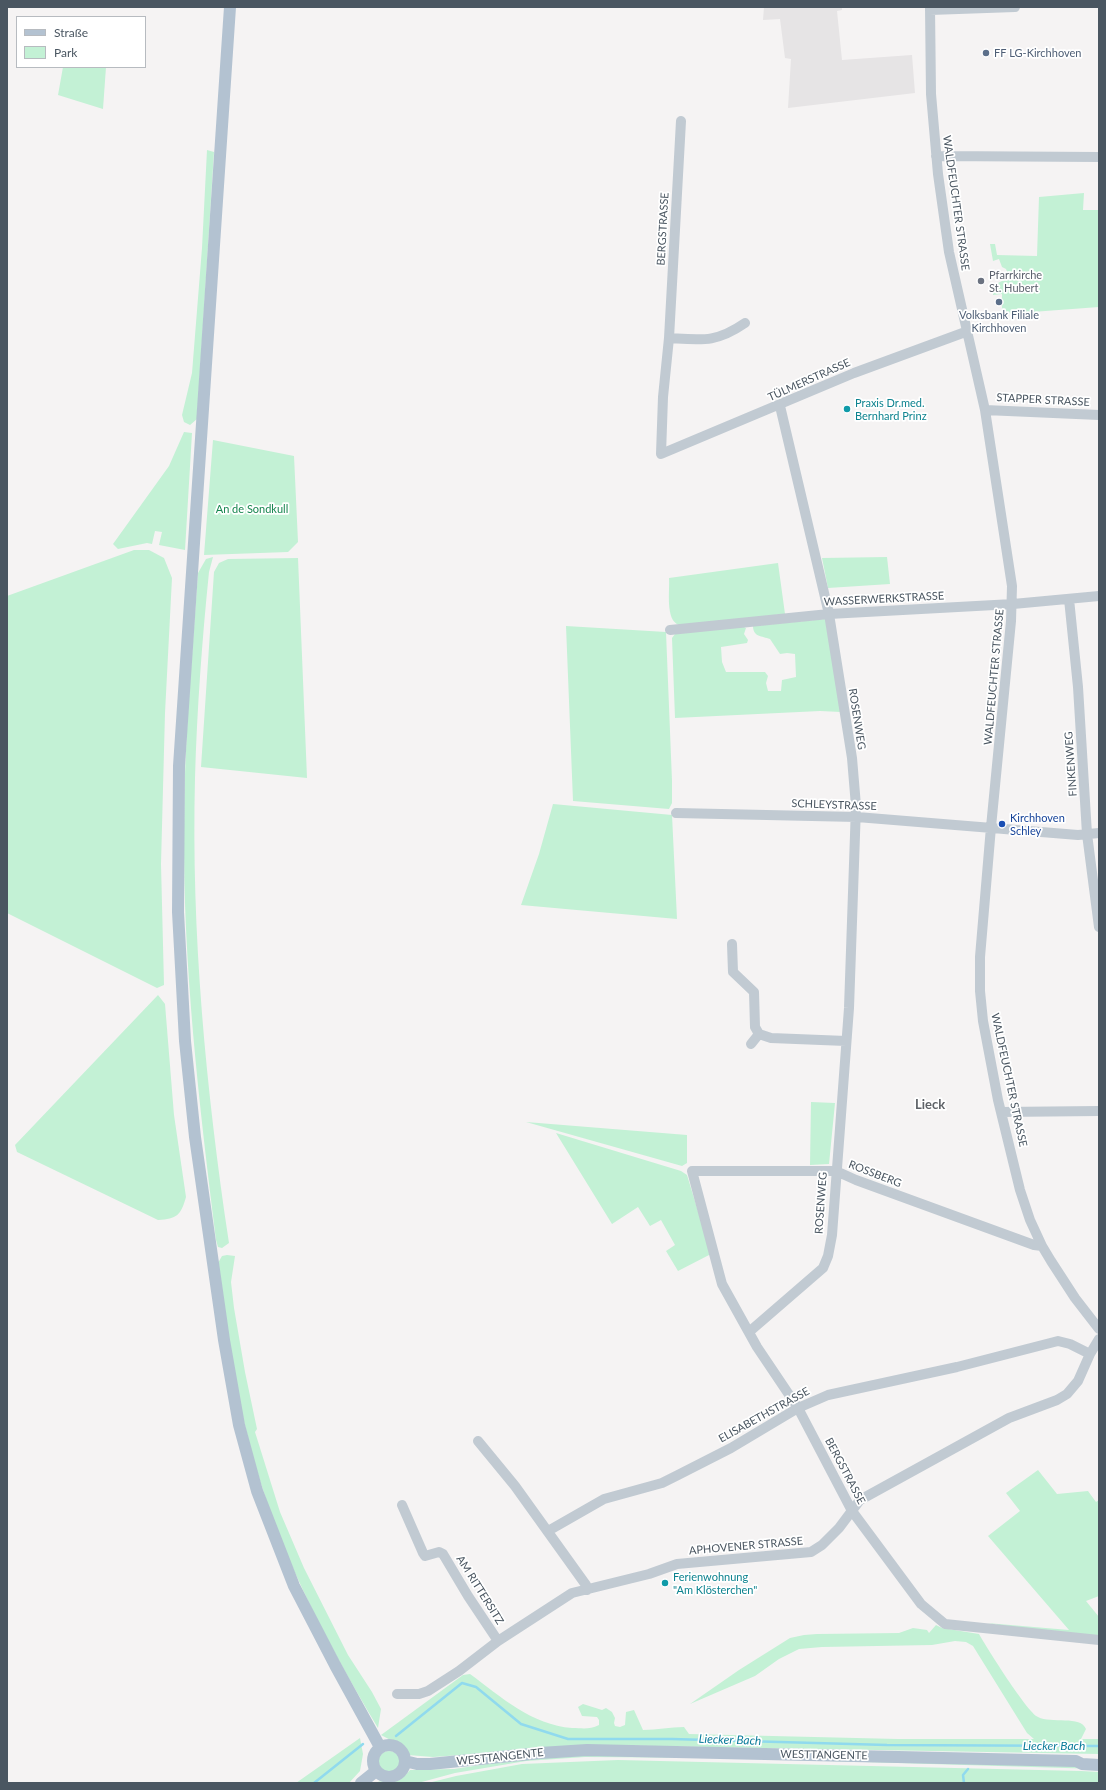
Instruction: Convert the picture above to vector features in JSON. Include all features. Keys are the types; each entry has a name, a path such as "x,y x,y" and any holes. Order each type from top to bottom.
{"main road":[{"path":"230,7 179,766 178,912 186,1040 195,1138 224,1340 239,1425 257,1491 294,1586 334,1665 380,1747"},
{"path":"390,1745 399,1748 405,1761 400,1773 392,1778 383,1777 376,1771 372,1761 373,1756 380,1747 390,1745"},
{"name":"WESTTANGENTE","path":"405,1761 417,1764 430,1764 540,1753 594,1750 1076,1761 1082,1764 1099,1765"},
{"path":"1076,1761 1082,1758 1099,1758"},
{"path":"361,1783 376,1771"}],"street":[{"path":"930,8 1015,7"},
{"name":"WALDFEUCHTER STRASSE","path":"930,8 931,94 936,156 949,252 985,410 1012,586 1012,604 980,957 980,991 985,1036 1001,1112 1022,1197 1042,1246 1075,1298 1099,1328"},
{"name":"BERGSTRASSE","path":"662,454 663,397 669,338 681,121"},
{"path":"936,156 1099,157"},
{"path":"669,338 708,340 732,332 745,323"},
{"name":"TÜLMERSTRASSE","path":"662,454 780,406 882,362 968,331"},
{"name":"ROSENWEG","path":"749,1332 823,1268 828,1256 832,1234 846,1041 857,817 852,758 829,614 780,406"},
{"name":"STAPPER STRASSE","path":"985,410 1099,415"},
{"name":"WASSERWERKSTRASSE","path":"670,630 829,614 1012,604 1099,596"},
{"name":"FINKENWEG","path":"1069,599 1078,687 1087,834 1099,927"},
{"name":"SCHLEYSTRASSE","path":"676,813 857,817 1087,834 1099,833"},
{"path":"732,944 733,972 754,992 755,1027 759,1034 771,1038 846,1041"},
{"path":"751,1044 759,1034"},
{"path":"1001,1112 1099,1110"},
{"name":"BERGSTRASSE","path":"692,1171 722,1284 749,1332 798,1408 852,1511 921,1604 945,1624 1099,1640"},
{"name":"ROSSBERG","path":"692,1171 836,1171 864,1183 1026,1242 1042,1246"},
{"name":"APHOVENER STRASSE","path":"397,1694 419,1694 428,1691 459,1671 498,1641 572,1593 649,1574 676,1564 811,1552 822,1545 839,1528 860,1500 1009,1418 1057,1400 1067,1394 1078,1381 1090,1354 1099,1339"},
{"name":"ELISABETHSTRASSE","path":"548,1532 604,1499 662,1483 731,1448 798,1408 828,1395 957,1367 1058,1341 1074,1346 1090,1354"},
{"path":"478,1441 515,1486 586,1585 587,1590"},
{"name":"AM RITTERSITZ","path":"402,1505 425,1556 439,1552 443,1554 468,1596 498,1641"}],"shaded area":[{"path":"764,7 842,7 842,10 837,11 842,60 912,55 915,93 788,108 791,59 785,58 780,19 763,20"}],"green space":[{"path":"63,68 106,68 103,109 58,95"},
{"path":"207,150 214,152 197,419 190,425 184,422 182,415 192,373 202,248"},
{"path":"1084,193 1083,210 1099,210 1099,307 1005,314 1002,308 1002,294 993,295 993,290 999,287 998,283 1006,279 1008,274 1006,269 1002,267 999,259 993,261 990,244 995,244 997,255 1037,256 1039,197"},
{"path":"184,432 192,433 185,550 159,545 162,532 155,531 152,544 147,543 118,549 113,544 169,466"},
{"name":"An de Sondkull","path":"213,440 294,456 298,542 288,552 204,555"},
{"path":"134,550 149,550 164,558 172,578 165,713 161,864 164,985 157,988 7,913 7,596"},
{"path":"213,557 209,572 200,675 194,836 198,953 207,1070 213,1128 229,1243 222,1248 218,1247 216,1240 198,1086 189,984 184,881 185,765 198,573 206,559"},
{"path":"887,557 890,584 828,588 822,558"},
{"path":"298,558 307,778 201,767 214,572 219,563 228,559"},
{"path":"778,563 785,614 679,625 672,617 669,604 669,578"},
{"path":"825,619 827,623 841,712 820,711 675,718 672,638 675,634 742,626 746,628 744,634 748,640 747,643 721,647 722,662 726,672 765,672 768,676 766,683 768,691 781,691 782,680 796,677 795,654 780,654 770,639 756,634 753,630 753,626"},
{"path":"566,626 666,632 672,781 672,803 669,809 573,801"},
{"path":"553,804 672,815 677,919 521,905 539,854"},
{"path":"158,995 165,1004 174,1115 186,1197 180,1212 177,1215 170,1219 158,1220 17,1152 15,1145"},
{"path":"811,1102 835,1103 829,1164 810,1165"},
{"path":"526,1122 687,1135 687,1163 682,1166"},
{"path":"556,1133 681,1171 687,1175 711,1254 678,1271 666,1251 675,1245 661,1220 650,1226 638,1207 612,1224"},
{"path":"222,1256 235,1256 231,1282 245,1372 257,1429 255,1432 280,1512 304,1568 348,1655 381,1709 378,1728 339,1660 304,1591 273,1520 261,1483 244,1423 228,1332 218,1263"},
{"path":"1038,1470 1057,1494 1088,1491 1096,1502 1099,1500 1099,1596 1086,1601 1099,1617 1099,1637 1030,1631 987,1623 1069,1630 988,1536 1020,1511 1006,1493"},
{"path":"936,1625 942,1628 979,1634 1007,1679 1033,1713 1044,1719 1072,1721 1083,1725 1086,1729 1081,1739 1099,1739 1099,1754 598,1745 433,1757 408,1755 402,1746 381,1735 463,1675 470,1674 505,1700 530,1716 557,1726 572,1728 589,1728 599,1725 599,1720 597,1717 582,1716 578,1707 583,1704 602,1710 606,1708 612,1712 615,1718 615,1726 620,1727 625,1725 626,1712 634,1710 643,1730 684,1727 689,1734 898,1739 1034,1739 1027,1733 973,1646 966,1642 955,1641 932,1645 822,1647 799,1649 779,1659 755,1676 690,1704 739,1670 790,1638 817,1634 899,1633 913,1628 927,1630 929,1633"},
{"path":"360,1738 363,1754 360,1771 349,1783 296,1783"},
{"path":"389,1751 397,1754 400,1762 397,1770 389,1773 381,1770 378,1762 381,1754"},
{"path":"588,1755 1081,1765 1099,1769 729,1758 585,1757 526,1761 455,1773 418,1783 374,1783 400,1780 410,1770 454,1769 527,1758"},
{"path":"618,1760 1081,1771 1099,1772 1099,1783 428,1783 456,1776 522,1764"}],"waterway":[{"name":"Liecker Bach","path":"396,1736 462,1683 476,1687 521,1724 568,1739 672,1739 887,1745 1099,1746"},
{"name":"Liecker Bach","path":"314,1783 363,1744"},
{"path":"964,1783 963,1775 968,1769"}],"place":[{"name":"FF LG-Kirchhoven","path":"986,53"},
{"name":"Pfarrkirche St. Hubert","path":"981,281"},
{"name":"Volksbank Filiale Kirchhoven","path":"999,302"},
{"name":"Praxis Dr.med. Bernhard Prinz","path":"847,409"},
{"name":"Kirchhoven Schley","path":"1002,824"},
{"name":"Ferienwohnung \"Am Klösterchen\"","path":"665,1583"}],"district":[{"name":"Lieck","path":"930,1105"}]}
